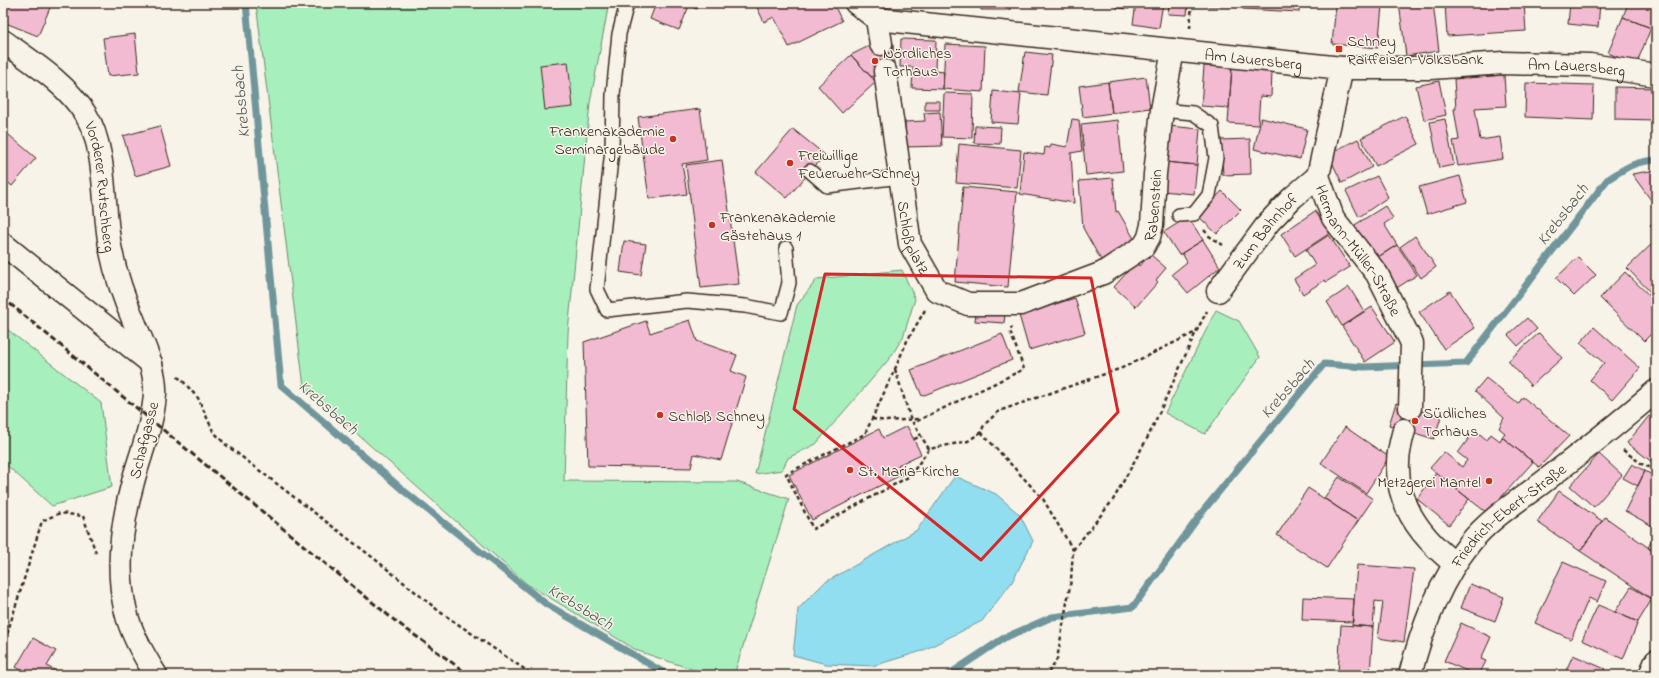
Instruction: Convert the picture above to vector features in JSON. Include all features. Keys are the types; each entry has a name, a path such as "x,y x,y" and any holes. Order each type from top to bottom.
{"street":[{"path":"856,3 877,19 881,44"},
{"name":"Am Lauersberg","path":"877,19 1342,68 1430,68 1511,63 1590,65 1656,75"},
{"name":"Vorderer Rutschberg","path":"3,41 58,83 77,102 90,121 98,150 111,252 128,307 152,364"},
{"name":"Rabenstein","path":"1021,304 1103,273 1144,246 1149,237 1152,225 1154,174 1162,110 1173,50"},
{"name":"Hermann-Müller-Straße","path":"1342,68 1318,176 1333,218 1377,274 1412,343 1412,383 1410,408"},
{"name":"Schloßplatz","path":"885,71 910,244 937,291 968,304 1021,304"},
{"name":"Zum Bahnhof","path":"1218,291 1269,222 1292,198 1318,176"},
{"path":"3,244 152,364"},
{"name":"Schafgasse","path":"152,364 155,388 152,420 131,488 125,518 121,572 126,614 138,644 156,675"},
{"name":"Friedrich-Ebert-Straße","path":"1410,675 1430,612 1455,564 1470,542 1493,520 1604,435 1656,391"},
{"path":"1404,430 1398,462 1398,478 1401,496 1412,517 1428,541 1455,564"},
{"path":"1650,675 1656,661"}],"lane":[{"path":"627,3 619,34 613,95 612,150 597,289 607,310 687,301 745,306 781,314 789,283 786,248"},
{"path":"1162,110 1193,113 1212,126 1216,158 1209,195 1194,214 1180,215"},
{"path":"810,172 827,186 900,177"}],"path":[{"path":"1190,29 1192,3"},
{"path":"937,291 906,341 895,369 865,434 786,474 813,529 910,476 929,449 968,441 981,432 984,425 998,411 1122,368 1196,332"},
{"path":"1073,550 1114,500 1149,435 1196,332 1218,291"},
{"path":"929,449 913,424 920,419 1024,369 1010,331 1021,304"},
{"path":"152,364 181,379 198,398 213,430 225,444 364,551 440,612 533,675"},
{"path":"895,369 911,420"},
{"path":"872,419 886,421 920,419"},
{"path":"981,432 1042,499 1073,550 1071,580 1057,658 1047,675"},
{"path":"1604,435 1642,464 1656,470"},
{"path":"914,439 922,436"},
{"path":"3,647 42,521 60,513 83,516"}],"highlighted area":[{"path":"825,274 1091,278 1118,412 981,560 794,409"}],"green space":[{"path":"256,3 609,3 590,103 568,333 564,481 737,482 789,499 734,675 709,675 638,651 527,584 304,387"},
{"path":"902,270 915,299 903,337 890,358 816,444 788,458 782,470 755,474 797,305 817,279"},
{"path":"1216,310 1239,321 1260,357 1205,434 1165,413"},
{"path":"3,326 101,403 112,487 52,506 3,462"}],"water":[{"path":"955,476 996,494 1020,515 1033,541 1012,582 982,621 922,651 873,666 826,664 793,655 798,609 824,583 917,530"}],"building":[{"path":"3,3 52,3 38,36 3,22"},
{"path":"656,3 699,3 697,9 689,6 679,30 650,19"},
{"path":"755,3 833,3 842,21 789,47 774,17 764,22"},
{"path":"981,3 1010,3 1010,10 981,10"},
{"path":"1117,3 1130,3 1129,9 1117,8"},
{"path":"1136,3 1163,3 1159,28 1133,24"},
{"path":"1169,3 1188,3 1187,15 1168,14"},
{"path":"1208,3 1236,3 1236,6 1208,6"},
{"path":"1243,3 1299,3 1299,12 1243,9"},
{"path":"1341,3 1390,3 1390,6 1382,6 1378,48 1332,44 1336,5 1341,6"},
{"path":"1399,3 1433,3 1439,51 1406,56"},
{"path":"1445,3 1524,3 1526,31 1447,36"},
{"path":"1529,3 1556,3 1556,4 1529,7"},
{"path":"1570,3 1600,3 1598,27 1568,24"},
{"path":"1628,3 1656,3 1656,16 1651,28 1623,17"},
{"path":"1623,17 1651,28 1636,65 1608,53"},
{"path":"135,34 139,73 108,76 103,38"},
{"path":"901,39 936,40 935,71 944,72 943,89 912,88 913,67 900,67"},
{"name":"Nördliches Torhaus","path":"893,43 894,66 871,77 851,55 871,45"},
{"path":"945,44 985,46 983,92 943,89"},
{"path":"1025,52 1052,55 1047,95 1019,92"},
{"path":"851,55 876,82 842,113 818,86"},
{"path":"568,62 573,107 545,110 540,65"},
{"path":"1204,66 1232,67 1229,108 1201,106"},
{"path":"1232,67 1272,70 1271,97 1260,96 1258,125 1228,123"},
{"path":"1504,75 1506,106 1475,108 1480,140 1500,137 1503,159 1458,166 1453,141 1459,140 1454,109 1456,109 1454,79"},
{"path":"1146,77 1150,108 1112,113 1108,82"},
{"path":"1439,81 1446,115 1424,120 1416,86"},
{"path":"1108,82 1112,113 1083,117 1079,86"},
{"path":"1526,83 1594,85 1593,120 1525,117"},
{"path":"1615,87 1656,88 1656,120 1615,119"},
{"path":"993,91 1021,94 1018,124 991,122"},
{"path":"944,93 973,94 972,138 942,137"},
{"path":"925,101 940,101 940,110 925,110"},
{"name":"Frankenakademie Seminargebäude","path":"700,109 707,160 682,164 687,194 649,199 638,117"},
{"path":"940,112 942,146 906,147 905,122 925,121 924,113"},
{"path":"1405,116 1419,144 1376,166 1361,138"},
{"path":"1261,118 1307,129 1300,159 1254,149"},
{"path":"1072,119 1079,120 1082,151 1071,153 1074,203 1020,194 1024,152 1044,155 1045,147 1050,148 1051,144 1067,147"},
{"path":"1445,119 1454,165 1439,168 1430,122"},
{"path":"1118,120 1123,171 1086,175 1081,124"},
{"path":"160,126 171,166 135,176 123,136"},
{"path":"975,126 1001,127 1000,144 974,143"},
{"path":"1169,126 1200,129 1197,165 1165,162"},
{"name":"Freiwillige Feuerwehr Schney","path":"793,129 825,155 787,198 756,172"},
{"path":"3,130 36,158 12,186 3,178"},
{"path":"1250,139 1251,174 1223,175 1221,140"},
{"path":"1358,139 1372,167 1342,183 1328,154"},
{"path":"959,144 1021,150 1017,188 956,183"},
{"name":"Frankenakademie Gästehaus 1","path":"722,160 739,284 701,288 686,165"},
{"path":"1165,162 1197,165 1194,194 1162,191"},
{"path":"1656,170 1656,207 1632,174"},
{"path":"1377,176 1388,197 1359,217 1346,191"},
{"path":"1460,176 1467,202 1427,214 1419,187"},
{"path":"1113,178 1116,212 1118,211 1136,242 1102,262 1083,228 1079,181"},
{"path":"963,187 1017,192 1008,287 955,282"},
{"path":"1222,191 1241,210 1217,234 1198,216"},
{"path":"1385,206 1393,218 1384,224 1397,245 1375,259 1353,226"},
{"path":"1315,211 1330,233 1295,256 1281,234"},
{"path":"1188,217 1203,240 1179,255 1164,232"},
{"path":"1656,220 1656,231 1650,225"},
{"path":"1329,235 1350,267 1303,294 1294,279 1315,265 1306,250"},
{"path":"1415,236 1436,267 1421,278 1400,247"},
{"path":"1203,240 1220,267 1188,293 1172,274 1187,262 1182,253"},
{"path":"1656,240 1656,298 1627,268"},
{"path":"624,241 646,244 641,275 620,272"},
{"path":"1397,245 1417,275 1395,289 1375,259"},
{"path":"1150,254 1166,268 1156,280 1158,282 1136,307 1114,287 1135,263 1140,266"},
{"path":"1578,257 1596,275 1574,296 1556,278"},
{"path":"1625,272 1656,302 1656,333 1654,331 1644,341 1600,298"},
{"path":"1349,287 1364,311 1342,326 1327,302"},
{"path":"1450,291 1475,328 1444,349 1419,312"},
{"path":"1075,298 1085,333 1029,350 1019,315"},
{"path":"977,304 1006,306 1004,323 975,321"},
{"path":"1372,307 1395,342 1365,362 1342,326"},
{"path":"1527,318 1537,329 1518,346 1508,335"},
{"name":"Schloß Schney","path":"690,320 697,341 737,355 731,371 746,377 721,460 694,454 691,468 588,466 584,342 646,321 650,333"},
{"path":"1594,327 1640,368 1612,400 1590,380 1604,363 1580,343"},
{"path":"1539,333 1562,358 1531,386 1508,361"},
{"path":"1002,334 1012,360 922,396 911,370"},
{"path":"1486,378 1518,404 1523,397 1569,436 1539,467 1502,437 1505,433 1499,428 1504,418 1475,391"},
{"name":"Südliches Torhaus","path":"1396,403 1441,417 1434,439 1389,425"},
{"path":"1649,416 1656,421 1656,465 1627,443"},
{"name":"St. Maria-Kirche","path":"907,426 921,454 898,465 903,474 812,520 789,475 879,429 883,438"},
{"path":"1345,427 1389,457 1366,493 1321,463"},
{"path":"1475,430 1487,440 1491,434 1500,441 1502,437 1533,462 1487,513 1430,468 1444,452 1462,467 1467,460 1458,453"},
{"path":"1599,454 1622,475 1594,507 1570,486"},
{"path":"1632,464 1645,471 1638,486 1623,478"},
{"path":"1645,471 1656,477 1656,528 1625,511"},
{"path":"1436,473 1469,499 1449,525 1417,499"},
{"path":"1339,477 1373,499 1358,521 1324,498"},
{"path":"1308,488 1358,521 1327,568 1277,535"},
{"path":"1559,491 1602,521 1580,551 1537,522"},
{"path":"1605,517 1656,553 1656,591 1652,599 1580,551"},
{"path":"1656,531 1656,553 1648,548"},
{"path":"1563,562 1606,581 1597,602 1589,598 1571,639 1535,623"},
{"path":"1357,565 1414,569 1404,642 1378,638 1383,602 1375,601 1373,627 1352,625"},
{"path":"1470,584 1504,597 1495,621 1461,608"},
{"path":"1631,587 1652,599 1638,622 1615,612"},
{"path":"1303,597 1354,599 1353,622 1302,620"},
{"path":"1598,605 1638,622 1623,659 1582,640"},
{"path":"1461,623 1491,637 1481,659 1486,661 1479,675 1444,661"},
{"path":"1341,625 1373,627 1370,675 1338,673"},
{"path":"33,638 56,651 47,666 62,675 29,675 16,667"},
{"path":"1573,655 1605,669 1603,675 1564,675"}],"waterway":[{"name":"Krebsbach","path":"246,3 281,385 404,491 546,604 668,675"},
{"name":"Krebsbach","path":"948,675 1004,638 1052,617 1133,607 1203,511 1324,364 1364,367 1466,363 1607,180 1630,166 1641,162 1656,160"}],"railway":[{"path":"3,298 394,620 469,675"}],"place":[{"name":"Schney Raiffeisen-Volksbank","path":"1339,49"},
{"name":"Nördliches Torhaus","path":"875,61"},
{"name":"Frankenakademie Seminargebäude","path":"673,139"},
{"name":"Freiwillige Feuerwehr Schney","path":"790,163"},
{"name":"Frankenakademie Gästehaus 1","path":"712,225"},
{"name":"Schloß Schney","path":"660,415"},
{"name":"Südliches Torhaus","path":"1415,421"},
{"name":"St. Maria-Kirche","path":"850,470"},
{"name":"Metzgerei Mantel","path":"1489,481"}]}
